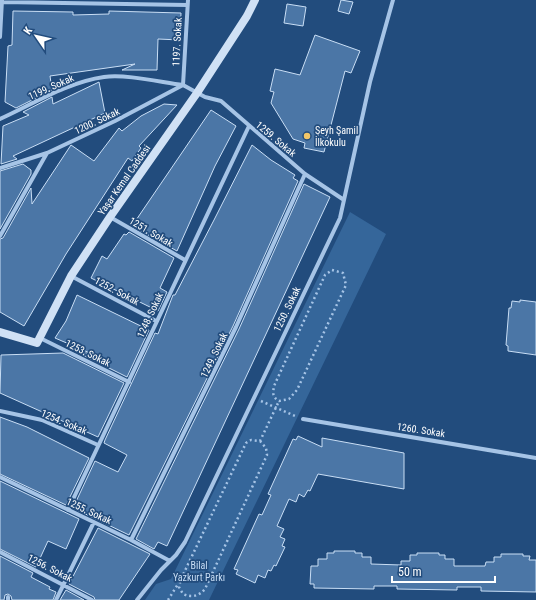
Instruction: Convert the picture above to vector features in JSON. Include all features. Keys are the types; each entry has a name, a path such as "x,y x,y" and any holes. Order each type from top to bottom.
{"street":[{"name":"Yaşar Kemal Caddesi","path":"40,338 71,276 110,217 197,93 247,16 255,0"},
{"name":"1250. Sokak","path":"137,600 185,542 340,218 370,82 393,0"},
{"path":"0,37 2,1 188,2"},
{"name":"1197. Sokak","path":"183,85 188,2"},
{"name":"1199. Sokak","path":"0,119 77,84 105,77 144,79 183,85"},
{"path":"183,85 197,93"},
{"name":"1200. Sokak","path":"0,168 47,153 115,122 183,85"},
{"name":"1259. Sokak","path":"197,93 222,101 305,174 344,200"},
{"name":"1248. Sokak","path":"68,510 129,382 184,260 249,126"},
{"path":"0,236 47,153"},
{"name":"1249. Sokak","path":"131,540 236,327 305,174"},
{"name":"1251. Sokak","path":"110,217 184,260"},
{"name":"1252. Sokak","path":"71,276 156,321"},
{"path":"0,332 37,343 40,338"},
{"name":"1253. Sokak","path":"40,338 129,382"},
{"name":"1254. Sokak","path":"0,411 42,420 98,446"},
{"name":"1260. Sokak","path":"303,419 536,458"},
{"name":"1255. Sokak","path":"0,477 131,540 170,561"},
{"path":"56,600 94,522"},
{"name":"1256. Sokak","path":"0,552 64,584 92,600"}],"path":[{"path":"332,270 341,271 345,277 346,285 297,390 289,399 279,401 273,394 274,386 325,275 332,270"},
{"path":"253,398 303,419"},
{"path":"260,441 279,401"},
{"path":"168,600 180,582 246,443 251,440 260,441 266,448 267,455 205,589 201,594 191,597 187,596 181,591 180,582"}],"green space":[{"name":"Bilal Yazkurt Parkı","path":"350,212 386,234 209,600 145,600 156,584 171,579"}],"building":[{"path":"341,0 353,2 349,14 338,11"},
{"path":"287,4 306,7 303,26 284,23"},
{"path":"13,11 73,12 73,15 109,14 109,11 181,13 180,40 158,39 157,70 122,70 135,64 50,76 52,90 16,108 5,102 8,46 12,45"},
{"path":"315,35 360,51 351,73 345,71 324,152 304,148 305,143 293,139 271,103 274,92 270,91 275,69 300,75"},
{"path":"99,82 105,113 13,156 17,159 1,164 3,126 29,115 23,112 52,97 53,104"},
{"path":"164,104 177,105 139,146 141,148 132,161 128,158 66,254 24,326 0,312 0,239 3,238 31,188 32,204 71,145 94,161 119,128 122,131 141,116"},
{"path":"211,110 236,126 215,166 177,251 132,226"},
{"path":"252,145 271,160 295,175 293,178 298,181 233,326 129,535 73,508 95,461 118,472 127,455 104,443 105,440 155,333 158,334 173,295 175,295"},
{"path":"23,164 31,170 31,174 0,229 0,171"},
{"path":"304,184 330,197 167,546 158,542 154,549 136,539 239,329"},
{"path":"129,232 174,258 160,288 167,292 158,311 91,278 102,256 107,259 124,234 126,235"},
{"path":"77,295 149,330 127,377 79,353 90,353 55,338 66,321"},
{"path":"520,300 536,302 536,355 508,351 508,346 506,345 509,308 511,308 512,301 520,302"},
{"path":"63,353 124,383 98,437 0,393 1,355"},
{"path":"0,417 27,427 89,458 66,505 0,474"},
{"path":"298,436 322,447 322,438 404,453 404,489 318,474 310,491 308,490 304,497 299,494 296,502 289,499 277,526 284,529 280,537 285,539 282,546 285,547 276,566 274,565 271,571 268,570 265,578 258,575 255,583 236,574 238,570 234,569 259,514 262,515 271,495 268,494 293,439 296,440"},
{"path":"0,481 79,519 66,549 48,541 36,567 0,549"},
{"path":"98,528 150,554 119,600 95,600 94,597 69,584"},
{"path":"334,551 355,551 355,553 362,553 362,557 371,557 371,564 401,565 401,561 410,561 410,555 417,555 417,553 439,553 439,555 445,555 445,559 454,559 454,566 485,566 486,562 494,562 494,557 501,557 501,554 523,554 523,556 530,556 529,560 536,560 536,592 481,591 481,587 457,587 457,590 397,589 397,586 374,586 374,589 314,588 314,584 310,584 311,566 318,566 318,559 327,559 327,553 334,553"},
{"path":"0,556 33,573 31,577 50,587 49,589 56,592 53,600 12,600 11,596 8,594 5,595 4,600 0,600"},
{"path":"66,590 84,600 60,600"}],"place":[{"name":"Şeyh Şamil İlkokulu","path":"307,136"}]}
